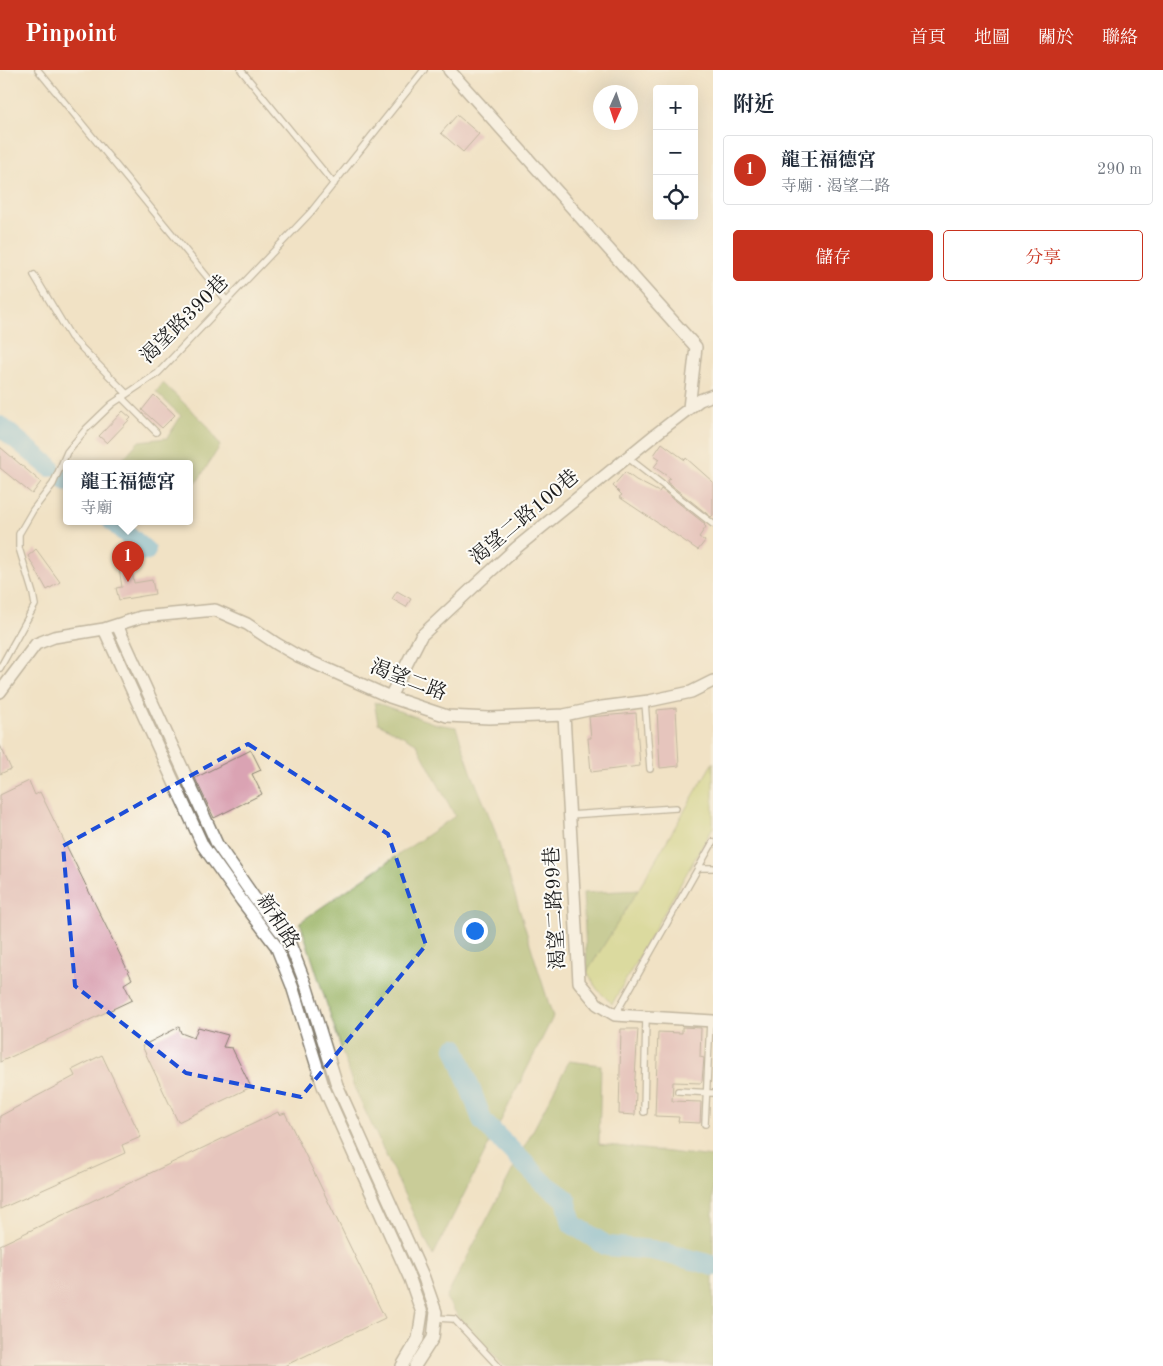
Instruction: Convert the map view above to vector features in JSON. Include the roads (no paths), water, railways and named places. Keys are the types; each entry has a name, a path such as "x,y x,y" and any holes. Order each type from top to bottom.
{"street":[{"path":"449,70 696,347 689,408"},
{"name":"渴望二路100巷","path":"390,696 421,636 516,548 689,408 700,400 713,395"},
{"name":"渴望二路","path":"104,630 141,617 215,610 247,624 298,656 390,696 447,716 489,718 564,715 602,707 645,702 691,692 713,681"},
{"name":"新和路","path":"117,625 217,844 256,900 290,944 306,985 337,1085 424,1278 436,1312 433,1338 415,1366"},
{"path":"0,692 36,644 54,637 104,630"},
{"name":"新和路","path":"104,630 203,846 276,946 292,986 322,1086 410,1279 422,1314 418,1339 402,1366"},
{"name":"渴望二路99巷","path":"564,715 579,982 596,1004 615,1015 711,1021"}],"lane":[{"path":"38,70 227,301"},
{"path":"242,70 334,184"},
{"name":"渴望路390巷","path":"64,460 67,452 86,429 112,404 158,373 311,212 424,70"},
{"path":"34,275 71,337 156,432"},
{"path":"628,457 713,524"},
{"name":"渴望路390巷","path":"0,668 35,605 20,548 19,534 33,510 53,484 63,461"},
{"path":"645,702 650,769"},
{"path":"569,815 676,808"},
{"path":"615,1015 713,842"},
{"path":"698,868 713,868"},
{"path":"644,1112 646,1017"},
{"path":"705,1124 710,1092 711,1021"},
{"path":"678,1091 710,1092"},
{"path":"435,1318 454,1319 498,1366"}],"waterway":[{"path":"0,426 50,467"},
{"path":"117,525 146,551"},
{"path":"455,1048 483,1122 544,1183 566,1199 572,1224 607,1246 652,1250 713,1266"}],"place":[{"name":"龍王福德宮","path":"128,582"}]}
